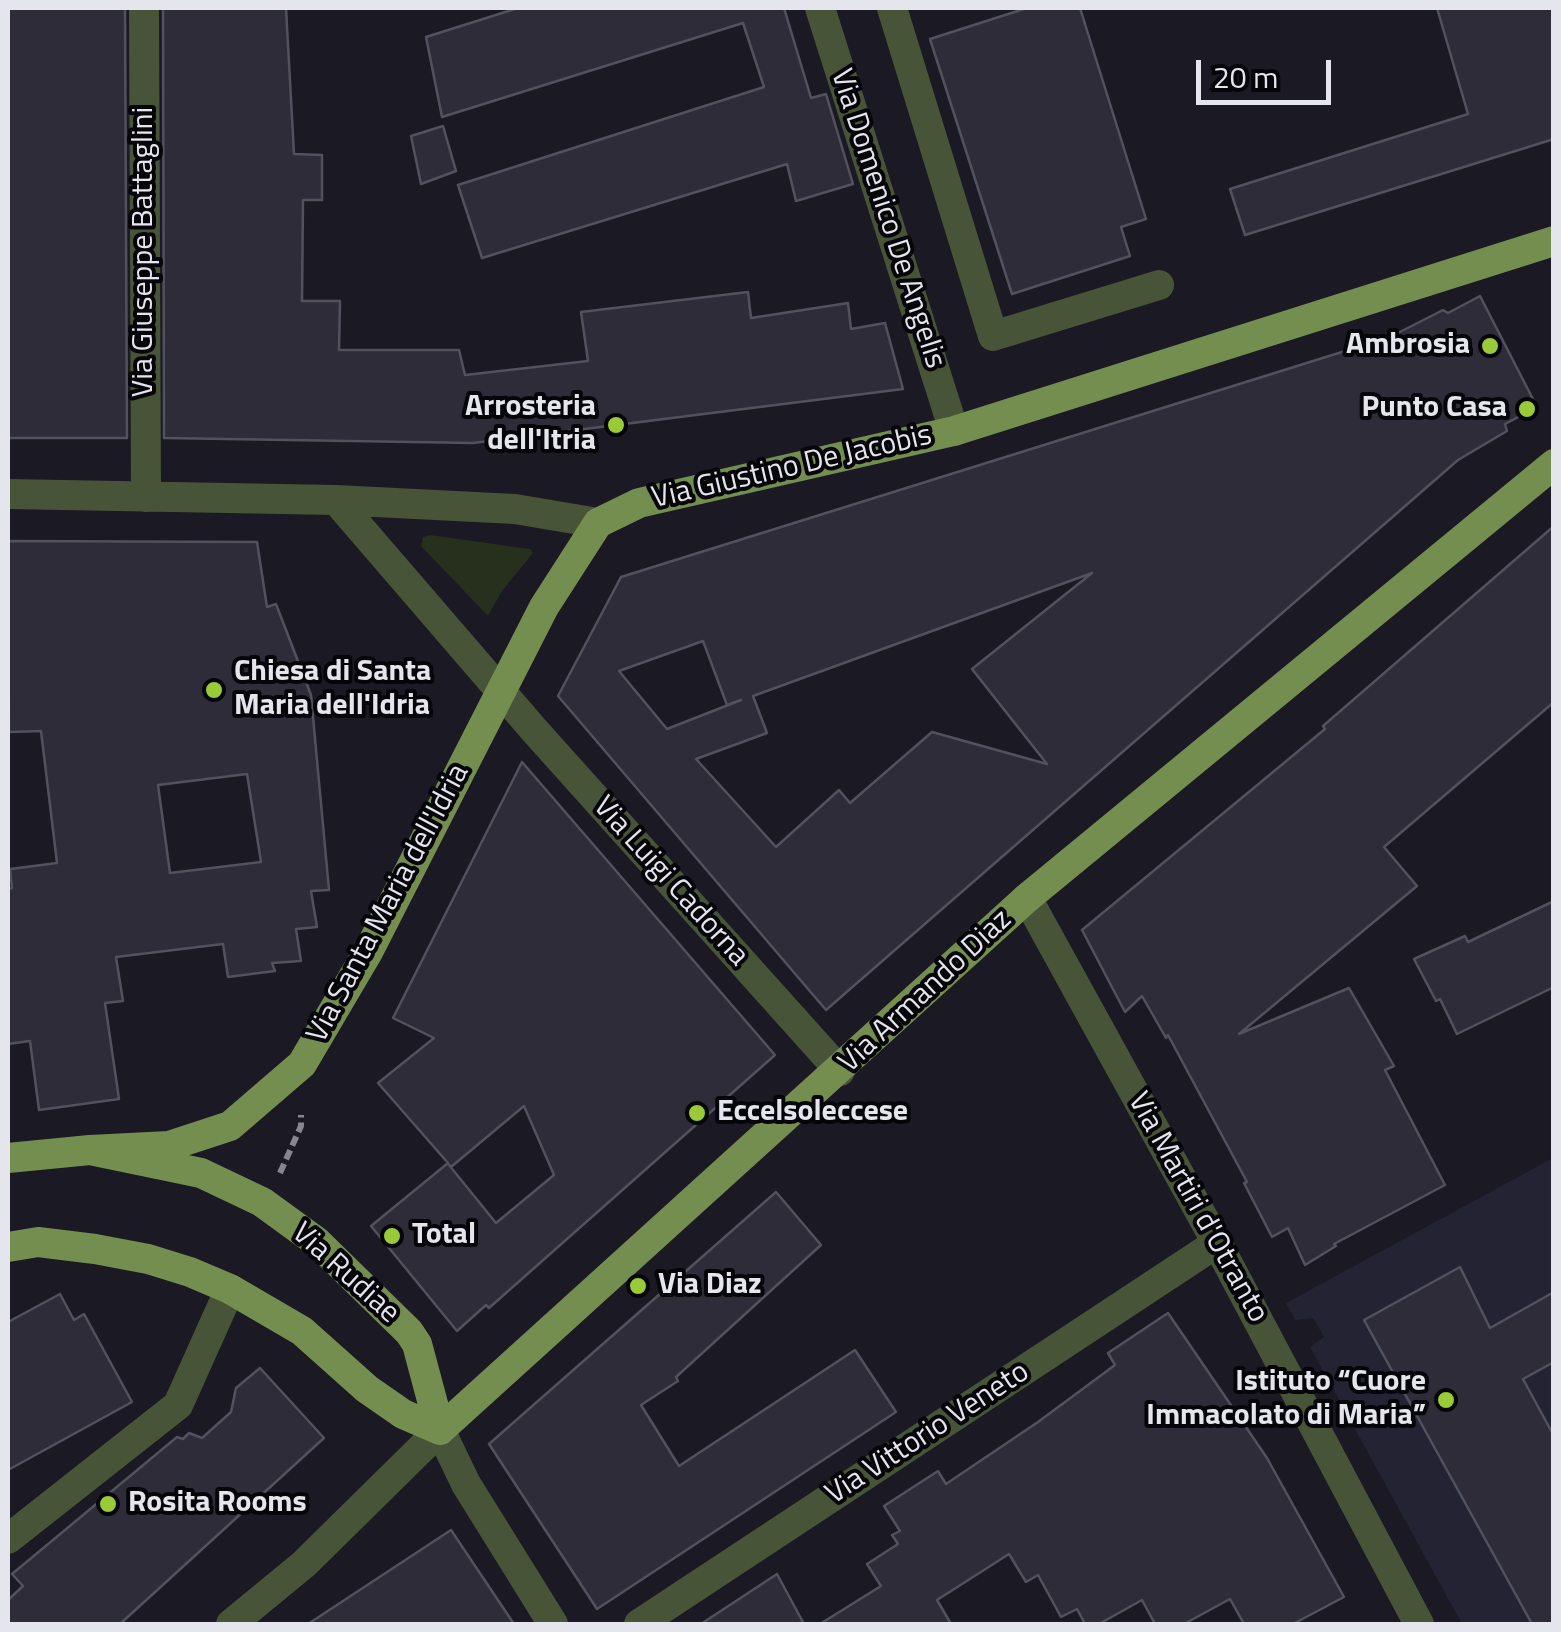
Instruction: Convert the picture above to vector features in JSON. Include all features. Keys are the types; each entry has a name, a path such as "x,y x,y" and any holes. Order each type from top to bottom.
{"main road":[{"name":"Via Giustino De Jacobis","path":"598,523 639,503 954,431 1554,241"},
{"name":"Via Armando Diaz","path":"440,1430 1027,898 1554,464"},
{"name":"Via Santa Maria dell'Idria","path":"90,1150 169,1146 230,1126 302,1064 368,952 544,607 598,523"},
{"name":"Via Rudiae","path":"8,1158 90,1150 201,1172 262,1202 316,1242 408,1332 417,1344 440,1430"},
{"path":"8,1247 38,1242 148,1259 230,1289 302,1331 367,1390 403,1414 440,1430"}],"street":[{"name":"Via Giuseppe Battaglini","path":"144,8 146,497"},
{"name":"Via Domenico De Angelis","path":"820,8 954,431"},
{"path":"892,8 992,336 1159,285"},
{"path":"8,494 336,500 515,509 598,523"},
{"name":"Via Luigi Cadorna","path":"336,500 501,692 840,1071"},
{"name":"Via Martiri d'Otranto","path":"1027,898 1420,1624"},
{"name":"Via Vittorio Veneto","path":"638,1624 1217,1243"},
{"path":"8,1539 178,1405 230,1289"},
{"path":"440,1430 466,1484 554,1624"},
{"name":"Via Armando Diaz","path":"231,1624 304,1564 440,1430"}],"path":[{"path":"262,1202 280,1174 301,1126 302,1064"}],"shaded area":[{"name":"Istituto “Cuore Immacolato di Maria”","path":"1553,1158 1553,1624 1462,1624 1310,1347 1324,1337 1313,1318 1295,1320 1286,1303"}],"green space":[{"path":"423,537 530,549 533,553 502,591 488,616 421,546"}],"building":[{"path":"8,8 125,8 127,438 8,438"},
{"path":"163,8 286,8 294,154 322,155 322,200 303,200 302,301 340,301 339,350 459,350 465,375 588,361 581,312 748,292 751,318 848,303 851,329 885,323 903,389 473,443 164,438"},
{"path":"518,8 784,8 811,98 826,94 853,184 796,201 787,164 482,258 458,185 764,87 743,23 442,117 426,37"},
{"path":"1027,8 1080,8 1146,219 1121,227 1130,256 1012,294 930,39"},
{"path":"1437,8 1554,8 1554,139 1245,235 1230,189 1468,114"},
{"path":"443,126 456,171 421,184 411,136"},
{"path":"1480,296 1537,407 1505,424 1507,431 1458,460 826,1010 558,696 621,577 1390,337 1443,310 1448,313","holes":["1092,573 972,669 1047,764 932,732 850,803 839,790 776,847 696,759 767,733 753,696","703,641 727,705 741,700 667,729 619,671"]},
{"path":"1554,526 1554,702 1384,847 1417,886 1239,1034 1349,988 1394,1066 1385,1070 1445,1185 1334,1244 1305,1265 1288,1228 1272,1237 1168,1035 1166,1038 1142,996 1125,1012 1082,930 1325,729 1323,726"},
{"path":"8,541 257,542 267,607 276,604 311,695 329,890 311,891 317,927 296,929 301,961 272,963 275,971 228,977 223,944 116,957 123,1001 105,1003 119,1099 39,1110 30,1041 8,1044 10,869 57,863 41,731 9,732","holes":["247,774 261,862 170,873 158,785"]},
{"path":"522,762 775,1055 489,1308 486,1305 457,1331 371,1226 448,1163 378,1083 434,1038 393,1018","holes":["524,1106 554,1175 496,1223 449,1165"]},
{"path":"1554,901 1554,987 1457,1034 1414,959 1465,936 1468,942"},
{"path":"776,1192 821,1245 676,1377 678,1381 641,1405 679,1466 855,1350 896,1412 597,1609 489,1444"},
{"path":"1460,1267 1490,1328 1554,1292 1554,1362 1523,1379 1554,1436 1554,1624 1532,1624 1364,1320"},
{"path":"60,1294 74,1320 84,1314 132,1402 8,1470 8,1322"},
{"path":"1168,1313 1267,1458 1344,1597 1293,1624 1244,1624 1230,1599 1184,1624 1155,1624 1142,1600 1099,1624 1085,1624 1077,1609 1061,1617 1038,1575 1026,1582 1009,1554 937,1600 951,1624 820,1624 881,1586 867,1564 898,1544 892,1535 900,1531 884,1506 938,1471 946,1484 1038,1422 1115,1365 1108,1353"},
{"path":"260,1368 324,1438 120,1624 8,1624 8,1600 23,1586 12,1574 177,1437 183,1439 189,1433 202,1438 231,1412 236,1388"},
{"path":"451,1530 514,1624 308,1624"},
{"path":"777,1574 804,1624 701,1624"}],"place":[{"name":"Ambrosia","path":"1490,346"},
{"name":"Punto Casa","path":"1527,409"},
{"name":"Arrosteria dell'Itria","path":"616,425"},
{"name":"Chiesa di Santa Maria dell'Idria","path":"214,690"},
{"name":"Eccelsoleccese","path":"697,1113"},
{"name":"Total","path":"392,1236"},
{"name":"Via Diaz","path":"638,1286"},
{"name":"Istituto “Cuore Immacolato di Maria”","path":"1446,1400"},
{"name":"Rosita Rooms","path":"108,1504"}]}
